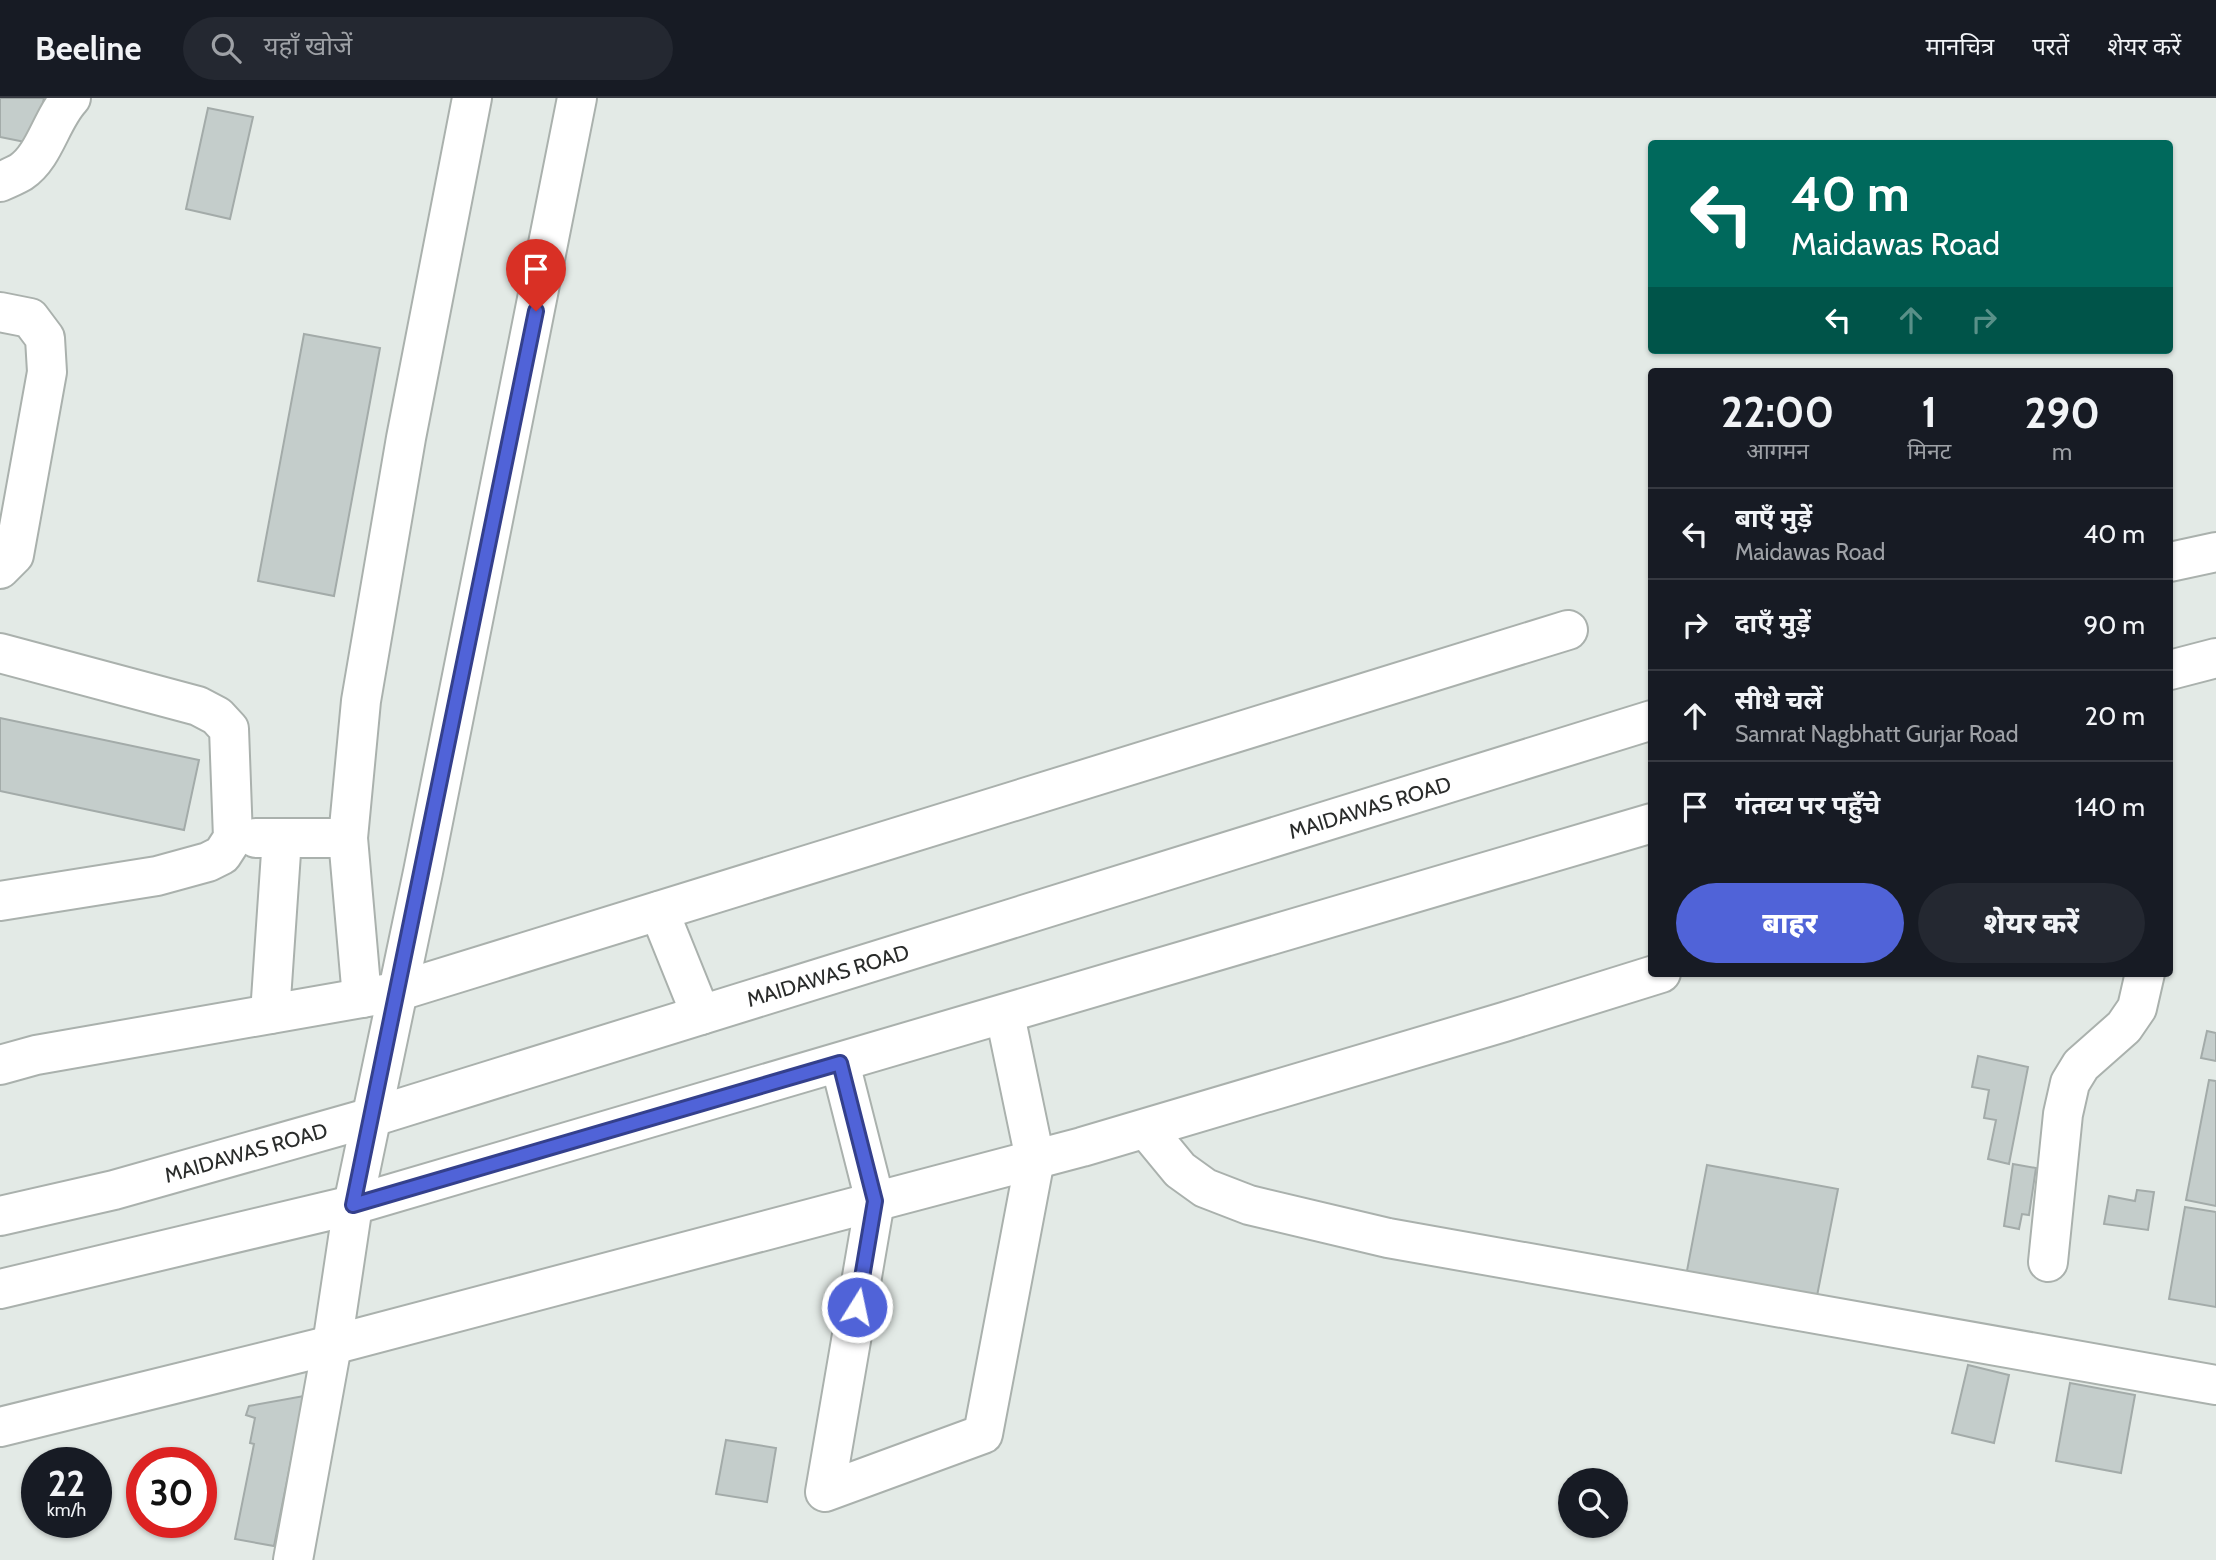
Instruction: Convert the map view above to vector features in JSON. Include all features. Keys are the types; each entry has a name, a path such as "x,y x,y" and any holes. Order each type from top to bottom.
{"street":[{"path":"0,182 22,172 40,151 61,109 71,98"},
{"path":"293,1560 332,1345 353,1205 372,1118 379,995 348,838 361,701 472,98"},
{"path":"379,995 423,872 577,98"},
{"path":"0,312 30,318 38,328 45,338 47,372 14,555 0,569"},
{"path":"2173,561 2216,552"},
{"path":"0,1065 36,1055 379,995 1568,631"},
{"path":"0,653 198,706 216,716 229,729 233,838 222,855 215,859 158,876 0,901"},
{"path":"2173,669 2216,658"},
{"name":"MAIDAWAS ROAD","path":"0,1216 114,1189 372,1118 1648,721"},
{"path":"0,1289 353,1205 1648,824"},
{"path":"233,838 348,838"},
{"path":"270,1014 282,838"},
{"path":"659,911 701,1015"},
{"path":"0,1427 332,1345 1147,1130 1648,977"},
{"path":"2048,1262 2063,1114 2070,1083 2081,1065 2124,1027 2137,1008 2144,977"},
{"path":"840,1063 875,1201 825,1492 983,1434 1035,1159 1005,1015"},
{"path":"1147,1130 1180,1170 1205,1188 1249,1205 1388,1238 2216,1385"}],"building":[{"path":"0,98 44,98 35,144 0,137"},
{"path":"208,108 253,117 230,219 186,209"},
{"path":"304,334 380,348 334,596 258,581"},
{"path":"0,718 199,760 184,830 0,791"},
{"path":"2207,1031 2216,1033 2216,1061 2201,1058"},
{"path":"1978,1056 2028,1067 2009,1164 1988,1159 1996,1120 1984,1118 1989,1090 1972,1087"},
{"path":"2209,1080 2216,1081 2216,1206 2186,1200"},
{"path":"2013,1164 2036,1168 2029,1215 2022,1214 2019,1229 2004,1226"},
{"path":"1707,1165 1838,1189 1816,1301 1686,1276"},
{"path":"2137,1190 2154,1192 2148,1230 2104,1224 2109,1196 2135,1201"},
{"path":"2185,1207 2216,1212 2216,1307 2169,1299"},
{"path":"1968,1365 2009,1375 1994,1443 1952,1433"},
{"path":"2070,1383 2135,1395 2121,1473 2056,1461"},
{"path":"304,1396 274,1546 235,1539 254,1444 250,1443 255,1418 246,1415 249,1406"},
{"path":"726,1440 776,1448 767,1502 716,1494"}],"route":[{"path":"536,311 353,1205 840,1063 875,1201 857,1307"}]}
